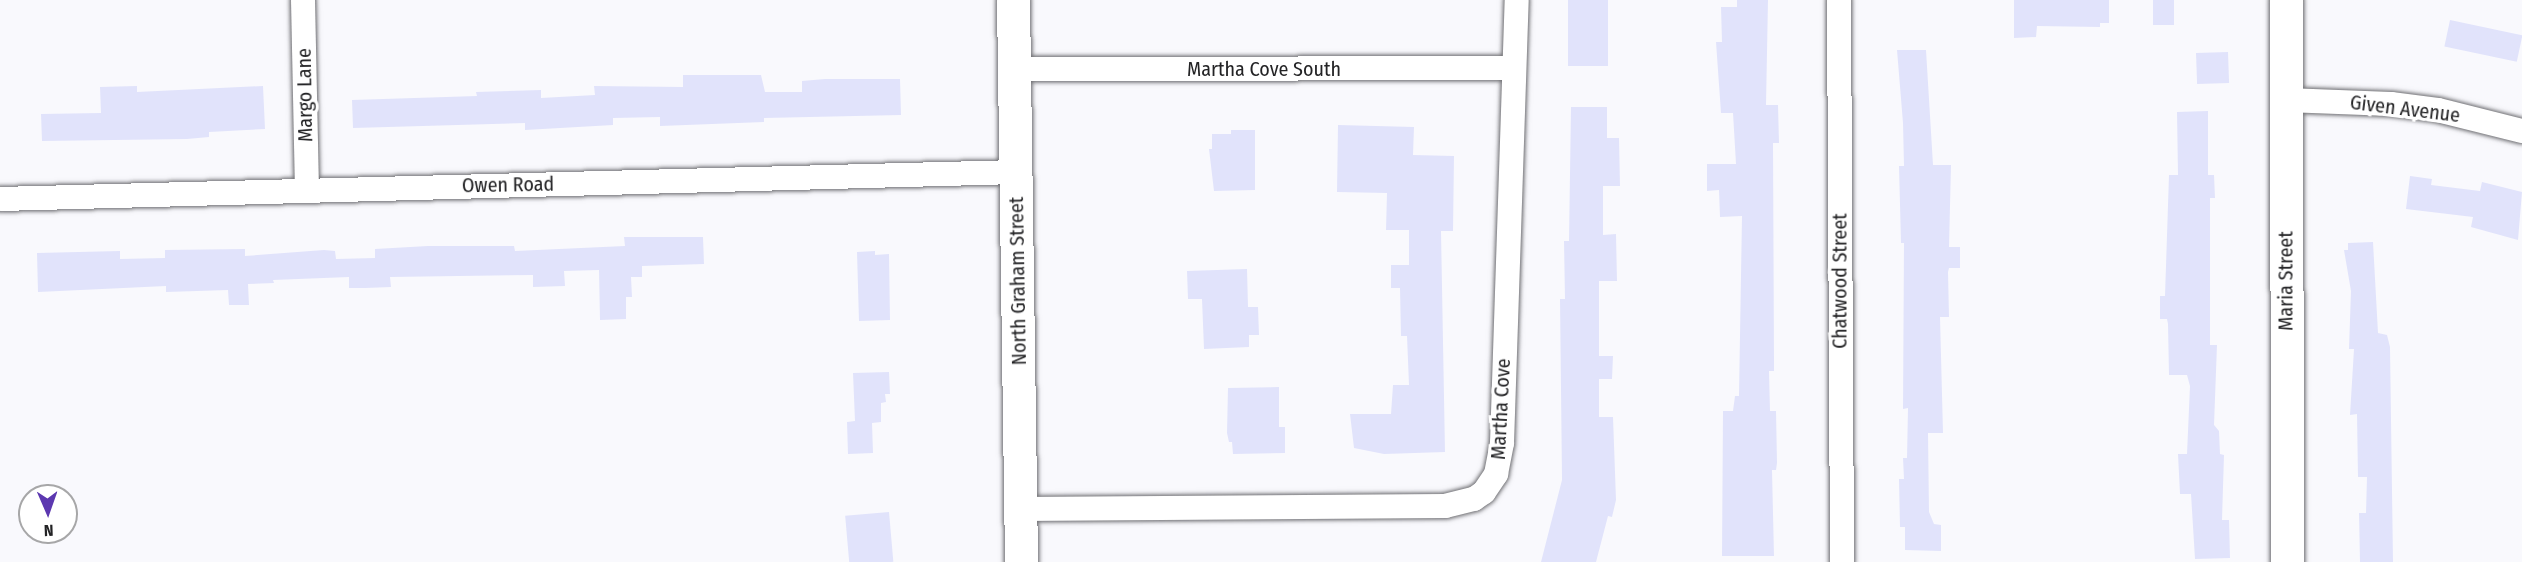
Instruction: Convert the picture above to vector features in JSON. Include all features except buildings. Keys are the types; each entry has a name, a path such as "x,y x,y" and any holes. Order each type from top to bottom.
{"main road":[{"name":"North Graham Street","path":"1013,0 1022,562"},
{"name":"Maria Street","path":"2286,0 2287,562"}],"street":[{"name":"Margo Lane","path":"303,0 307,190"},
{"name":"Martha Cove","path":"1021,509 1445,506 1474,499 1484,492 1496,474 1502,443 1517,0"},
{"name":"Chatwood Street","path":"1839,0 1842,562"},
{"name":"Martha Cove South","path":"1014,69 1513,68"},
{"name":"Given Avenue","path":"2286,100 2391,104 2438,110 2522,131"},
{"name":"Owen Road","path":"0,199 1016,172"}]}
